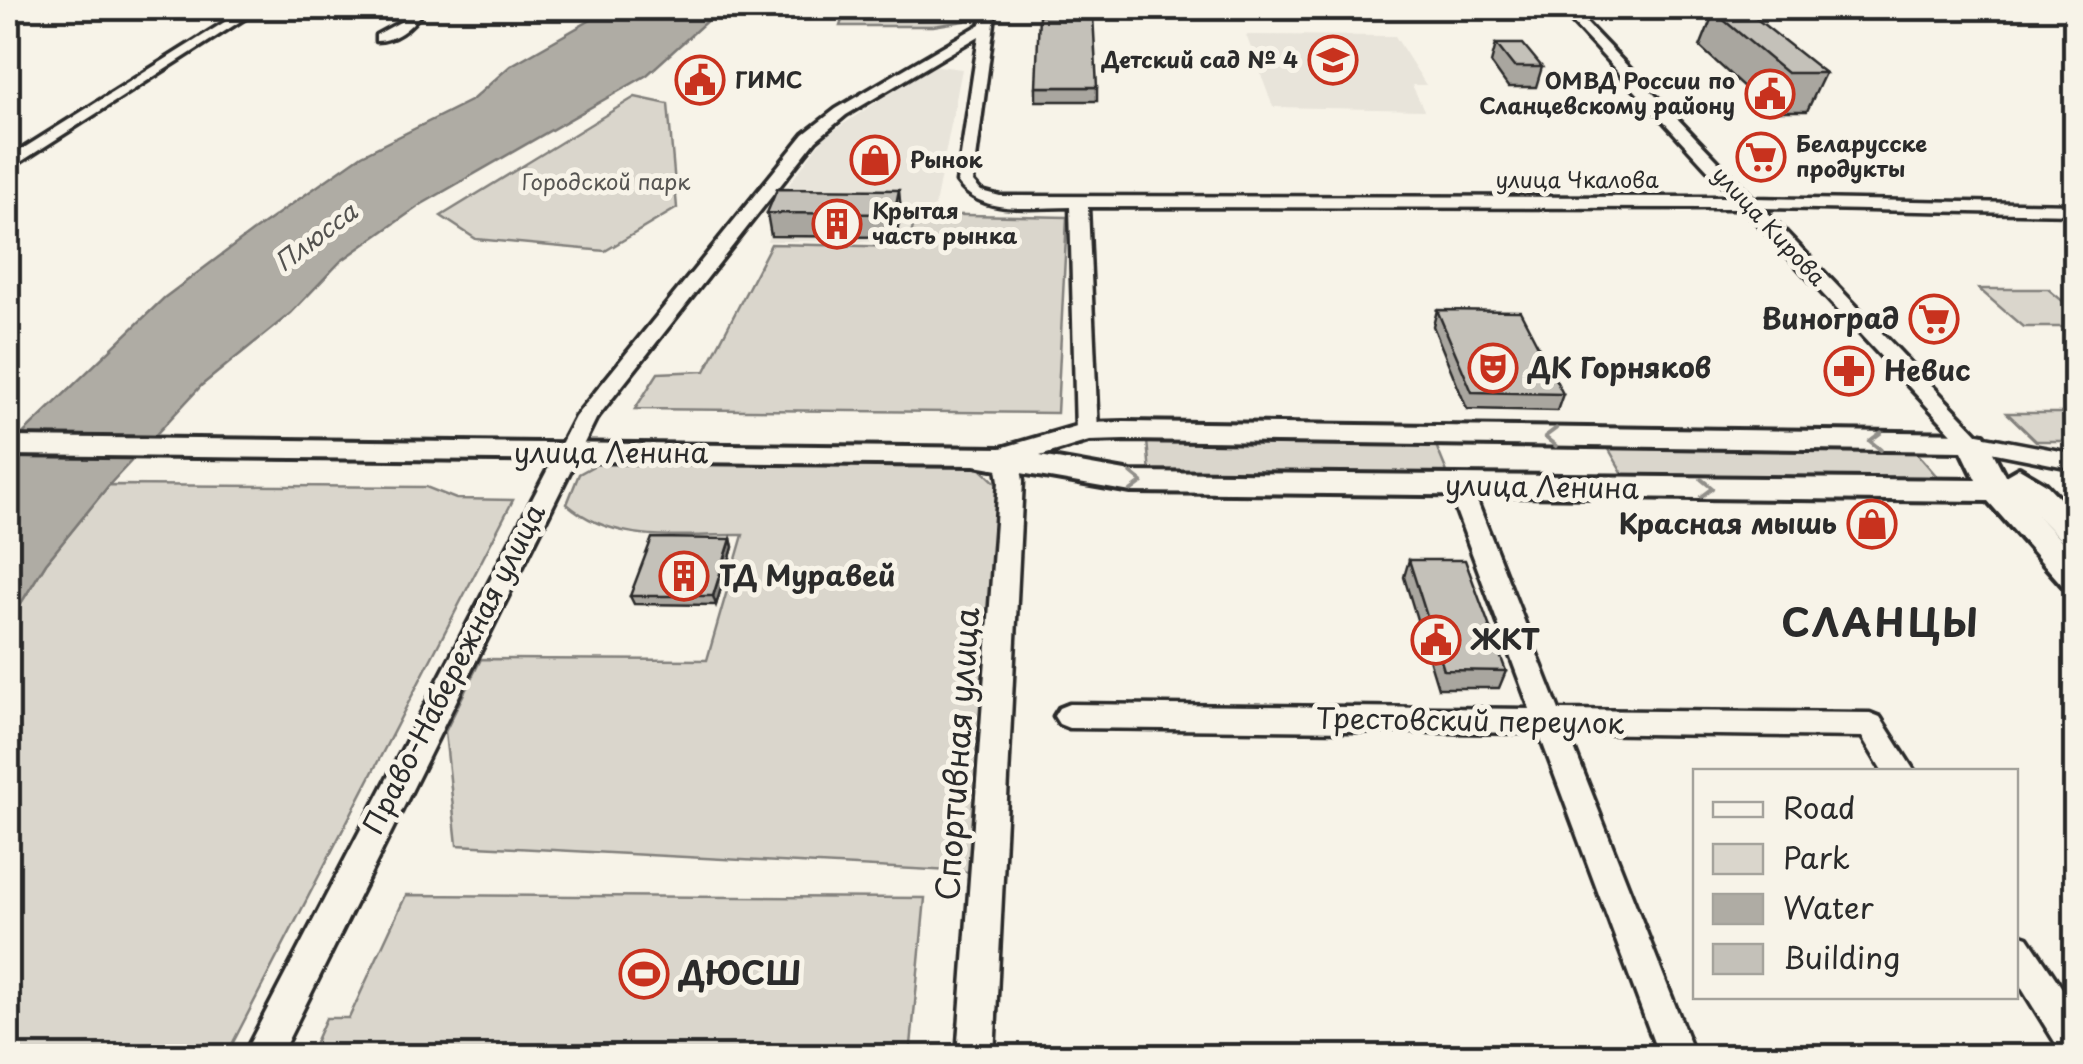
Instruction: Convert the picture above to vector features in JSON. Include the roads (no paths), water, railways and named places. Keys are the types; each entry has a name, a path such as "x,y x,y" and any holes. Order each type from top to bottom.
{"main road":[{"name":"улица Ленина","path":"1007,456 1087,432 1973,442"},
{"path":"1087,432 1089,481"},
{"name":"улица Кирова","path":"1973,442 2034,491 2076,535"},
{"name":"улица Кирова","path":"1973,442 1997,491 2076,578"},
{"name":"улица Ленина","path":"8,446 1007,456 1089,481 2034,491"}],"street":[{"path":"8,165 255,8"},
{"path":"381,38 407,24 419,8"},
{"name":"улица Кирова","path":"1565,8 1973,442"},
{"name":"улица Чкалова","path":"988,17 965,182 974,195 1000,201 1746,202 2076,209"},
{"name":"Право-Набережная улица","path":"261,1056 586,417 810,137 841,112 988,17"},
{"path":"1079,202 1087,432"},
{"name":"улица Ленина","path":"1973,442 2073,462"},
{"name":"Спортивная улица","path":"975,1056 1011,481 1007,456"},
{"name":"улица Ленина","path":"2034,491 2073,462"},
{"path":"1459,486 1677,1056"},
{"name":"Трестовский переулок","path":"1070,716 1870,725 1898,769"},
{"path":"2018,952 2076,1042"}],"water":[{"name":"Плюсса","path":"612,8 721,8 647,75 422,204 341,261 291,313 202,385 109,485 46,563 8,624 8,448 164,298 252,232 362,155 472,100 510,66"}],"place":[{"name":"Детский сад № 4","path":"1333,60"},
{"name":"ГИМС","path":"700,80"},
{"name":"ОМВД России по Сланцевскому району","path":"1770,94"},
{"name":"Беларусске продукты","path":"1761,157"},
{"name":"Рынок","path":"875,160"},
{"name":"Крытая часть рынка","path":"837,224"},
{"name":"Виноград","path":"1934,319"},
{"name":"ДК Горняков","path":"1493,368"},
{"name":"Невис","path":"1849,371"},
{"name":"Красная мышь","path":"1872,524"},
{"name":"ТД Муравей","path":"684,576"},
{"name":"ЖКТ","path":"1436,640"},
{"name":"ДЮСШ","path":"644,974"}],"district":[{"name":"СЛАНЦЫ","path":"1881,624"}],"park label":[{"name":"Городской парк","path":"606,182"}]}
